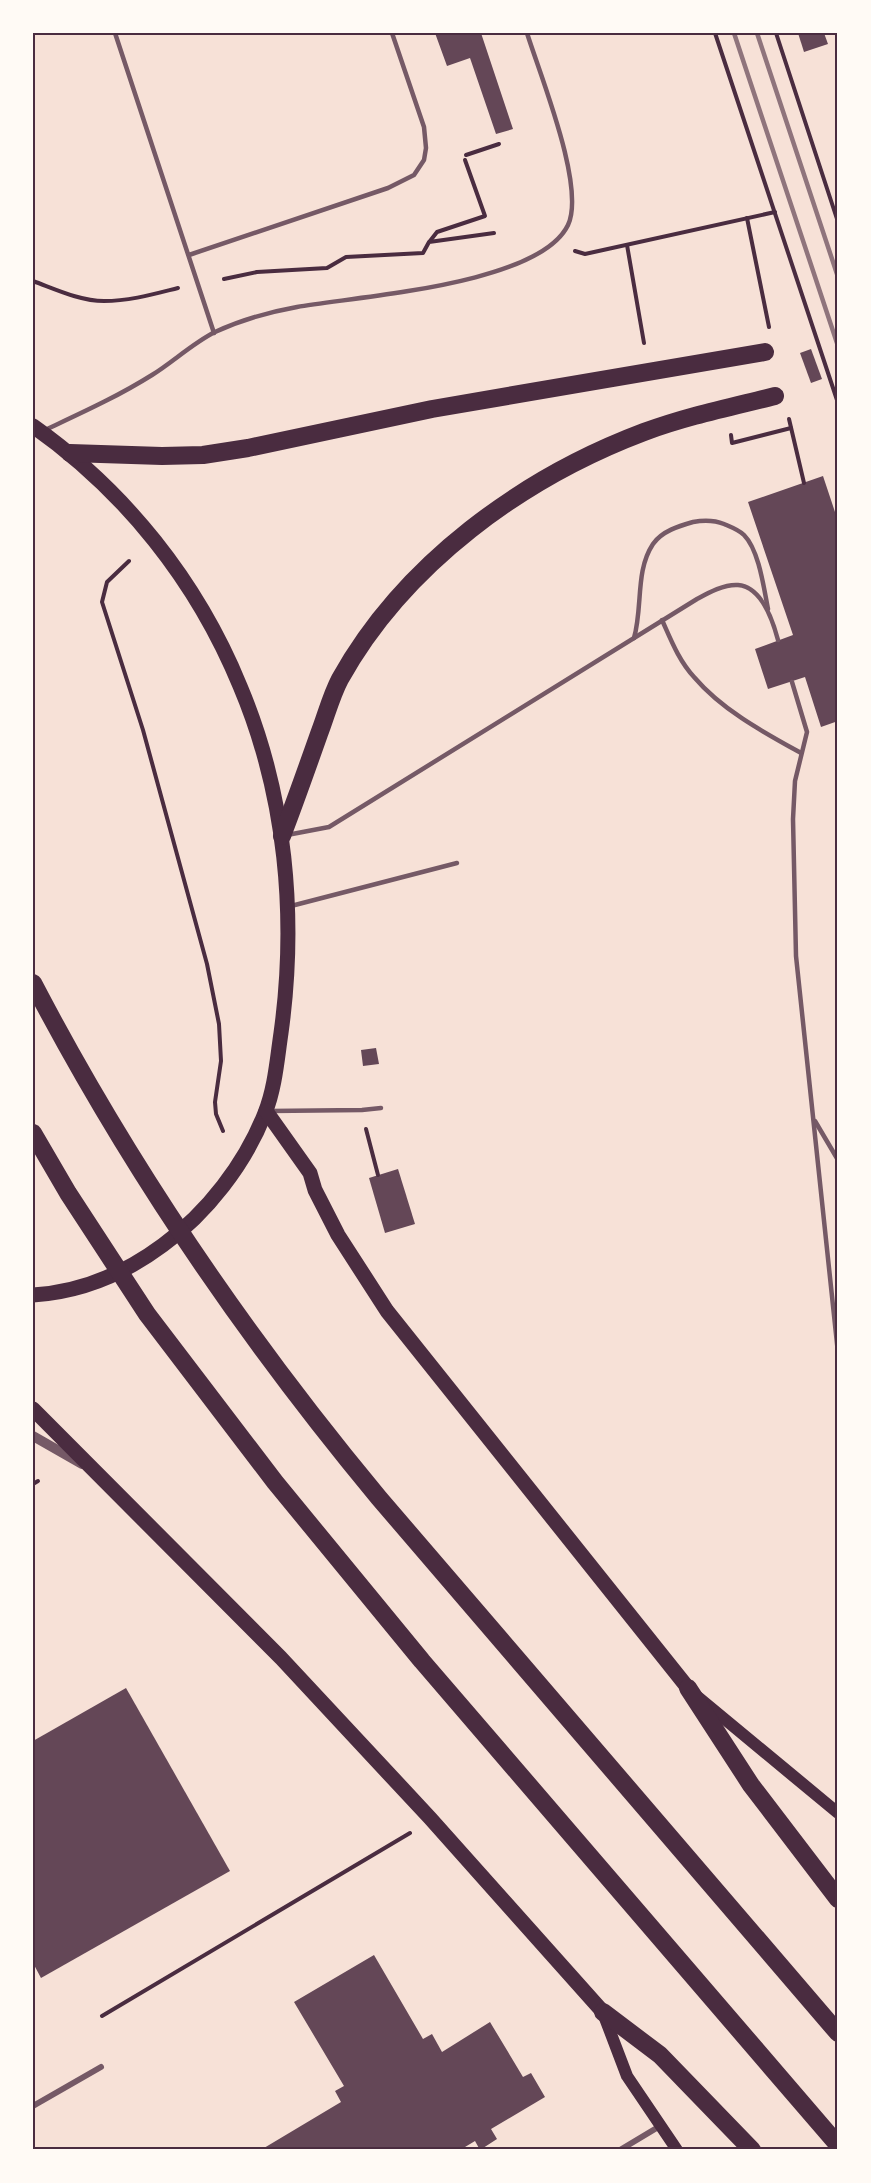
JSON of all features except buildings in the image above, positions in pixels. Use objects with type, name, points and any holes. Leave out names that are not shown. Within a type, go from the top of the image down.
[{"type":"highway","points":[[70,453],[203,455],[432,409],[765,352]]},
{"type":"highway","points":[[282,836],[339,681],[367,635],[407,587],[427,568],[488,517],[591,455],[669,423],[775,396]]},
{"type":"highway","points":[[33,983],[86,1081],[164,1208],[245,1326],[319,1426],[838,2033]]},
{"type":"highway","points":[[33,1132],[68,1193],[147,1314],[184,1365],[332,1554],[838,2145]]},
{"type":"highway","points":[[688,1688],[751,1785],[838,1899]]},
{"type":"highway","points":[[603,2012],[660,2055],[752,2150]]},
{"type":"main road","points":[[33,1295],[76,1289],[102,1281],[137,1263],[182,1232],[240,1161],[266,1111],[273,1083],[285,1005],[288,907],[282,836],[271,779],[250,711],[215,633],[162,550],[111,490],[70,453],[37,429]]},
{"type":"main road","points":[[266,1111],[310,1173],[315,1190],[338,1235],[387,1311],[688,1688],[838,1813]]},
{"type":"main road","points":[[33,1409],[281,1658],[430,1818],[603,2012],[627,2076],[677,2150]]},
{"type":"street","points":[[33,1436],[96,1472]]},
{"type":"street","points":[[33,2106],[101,2067]]},
{"type":"street","points":[[620,2150],[661,2126]]},
{"type":"lane","points":[[115,33],[214,333]]},
{"type":"lane","points":[[189,255],[388,188],[414,176],[424,159],[426,138],[392,33]]},
{"type":"lane","points":[[37,429],[107,400],[152,375],[214,333],[268,313],[427,288],[490,273],[518,264],[538,254],[554,242],[570,220],[573,192],[562,142],[527,33]]},
{"type":"lane","points":[[634,638],[643,565],[653,544],[670,530],[698,521],[720,522],[744,535],[756,557],[778,640]]},
{"type":"lane","points":[[282,836],[329,827],[696,598],[718,589],[737,585],[750,589],[770,615]]},
{"type":"lane","points":[[662,620],[676,651],[694,677],[727,708],[801,753]]},
{"type":"lane","points":[[792,682],[807,732],[795,781],[793,810],[796,956],[838,1353]]},
{"type":"lane","points":[[288,907],[457,863]]},
{"type":"lane","points":[[266,1111],[381,1108]]},
{"type":"lane","points":[[814,1119],[838,1160]]},
{"type":"path","points":[[715,33],[838,403]]},
{"type":"path","points":[[776,33],[838,222]]},
{"type":"path","points":[[224,279],[257,272],[327,268],[346,257],[423,253],[437,232],[485,216],[466,158],[499,144]]},
{"type":"path","points":[[575,251],[585,254],[775,212]]},
{"type":"path","points":[[747,219],[765,313]]},
{"type":"path","points":[[429,242],[494,232]]},
{"type":"path","points":[[627,245],[644,343]]},
{"type":"path","points":[[33,281],[77,296],[102,301],[127,300],[180,287]]},
{"type":"path","points":[[732,443],[791,428],[804,483]]},
{"type":"path","points":[[129,561],[106,582],[102,602],[143,730],[207,964],[219,1024],[221,1061],[215,1102],[216,1114],[223,1131]]},
{"type":"path","points":[[372,1151],[378,1175]]},
{"type":"path","points":[[102,2016],[410,1833]]},
{"type":"railway","points":[[734,33],[838,346]]},
{"type":"railway","points":[[757,33],[838,277]]}]
